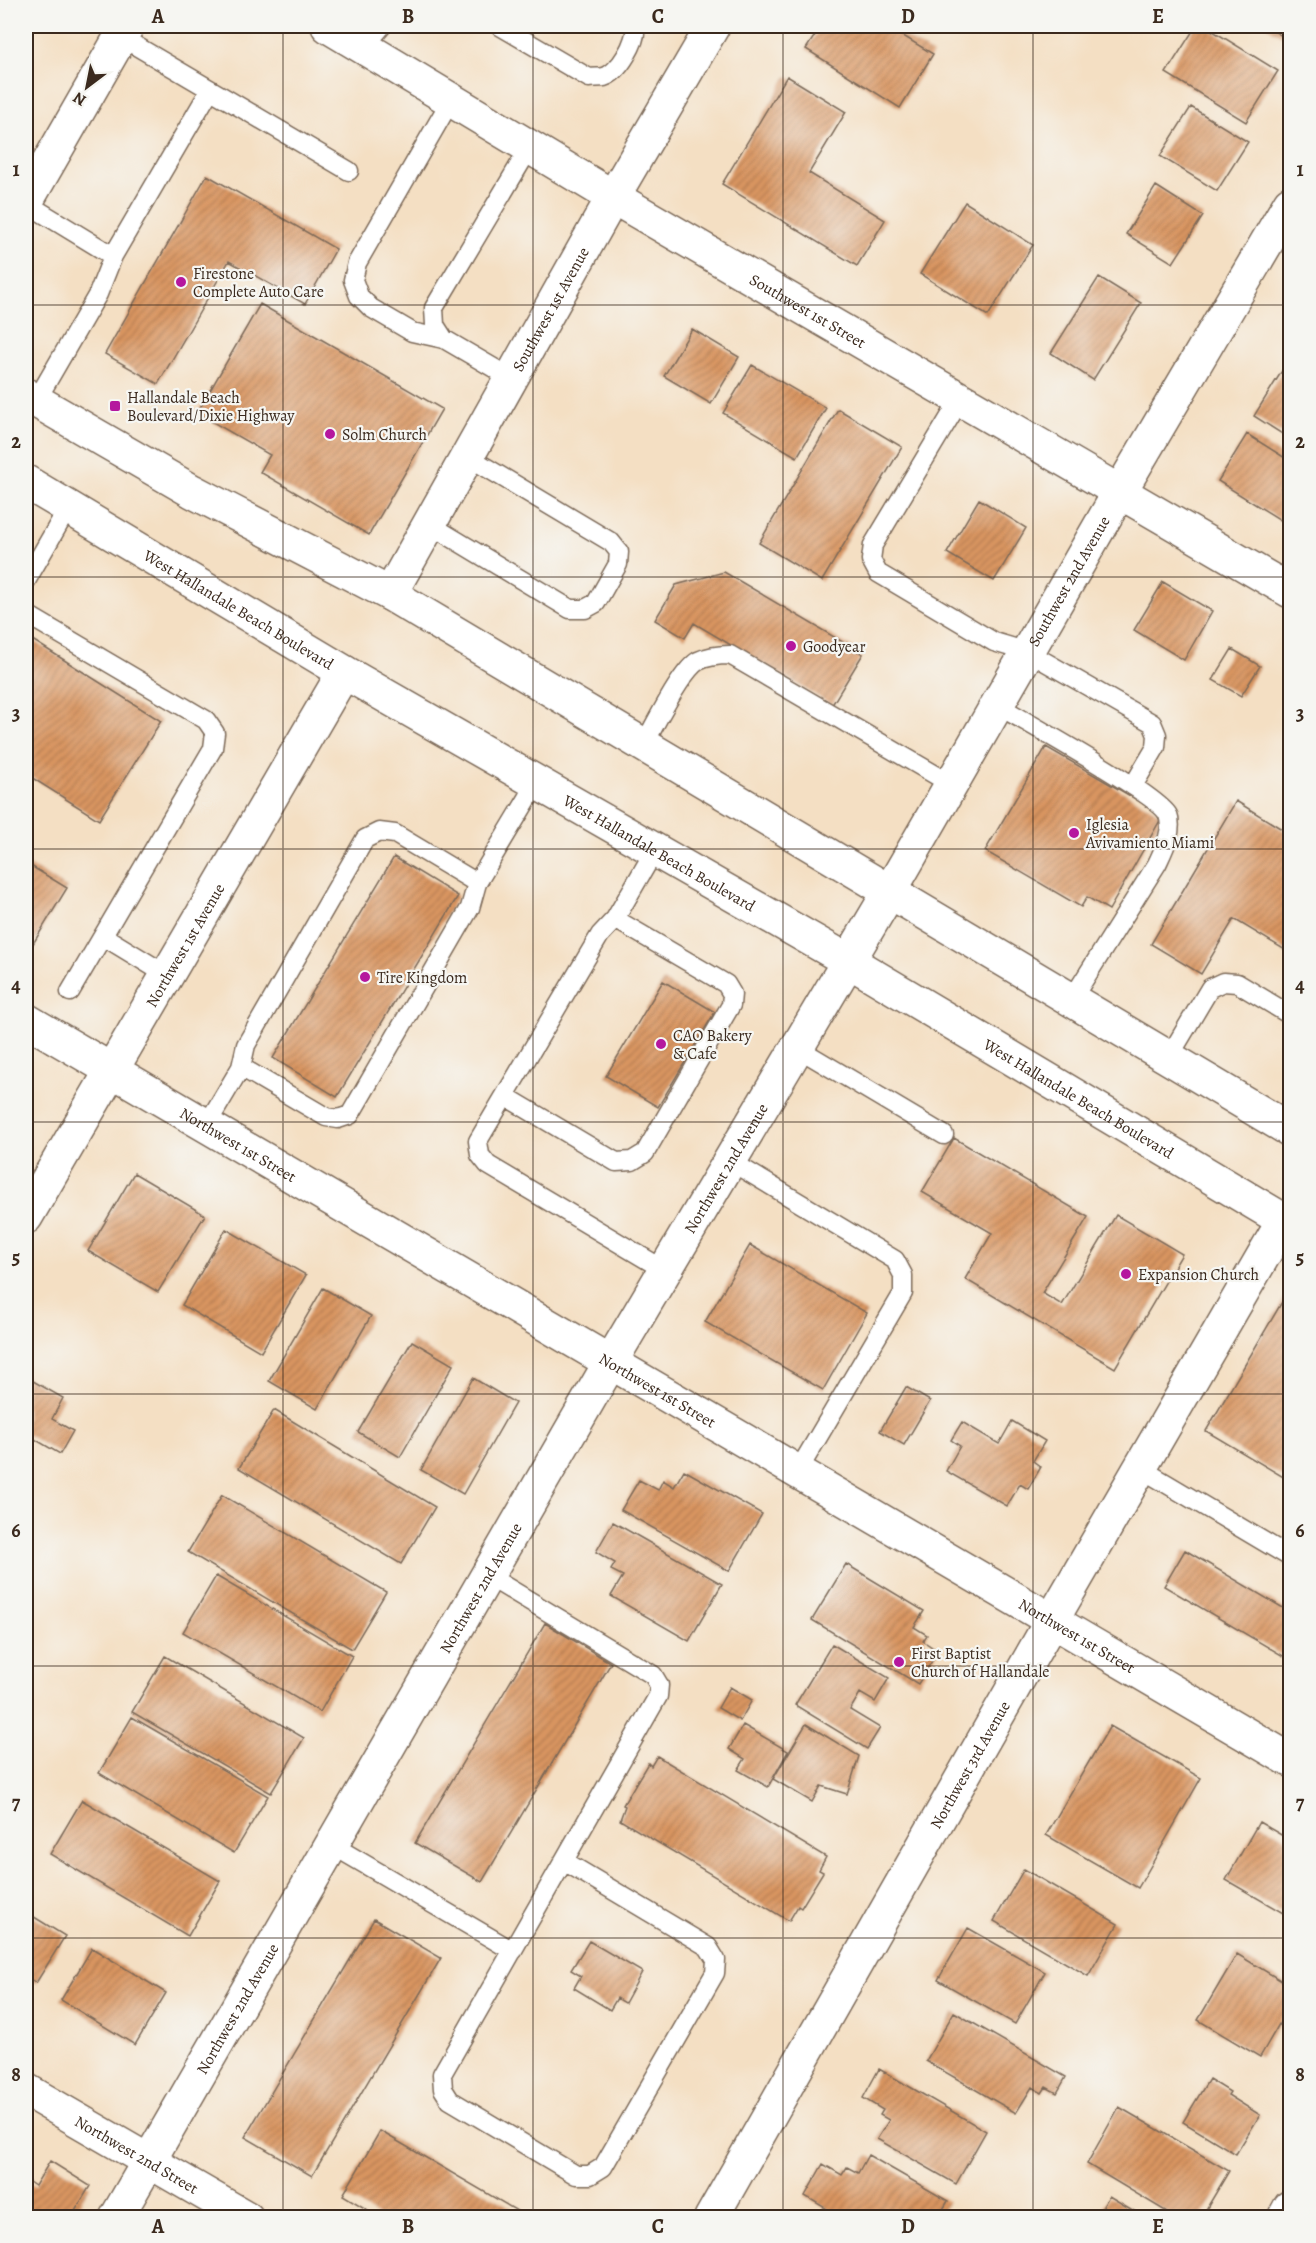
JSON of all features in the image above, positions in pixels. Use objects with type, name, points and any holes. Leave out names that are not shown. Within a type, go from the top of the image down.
[{"type":"street","name":"Southwest 1st Street","points":[[328,26],[373,36],[451,100],[613,197],[1290,591]]},
{"type":"street","name":"Southwest 1st Avenue","points":[[390,594],[613,197],[713,26]]},
{"type":"street","points":[[26,202],[124,31]]},
{"type":"street","name":"Southwest 2nd Avenue","points":[[848,960],[1290,203]]},
{"type":"street","points":[[31,398],[192,491],[390,594],[1290,1130]]},
{"type":"street","name":"West Hallandale Beach Boulevard","points":[[26,482],[344,672],[848,960],[1287,1222]]},
{"type":"street","name":"Northwest 1st Avenue","points":[[26,1217],[344,672]]},
{"type":"street","name":"Northwest 2nd Avenue","points":[[116,2217],[610,1363],[848,960]]},
{"type":"street","name":"Northwest 1st Street","points":[[26,1020],[1290,1760]]},
{"type":"street","name":"Northwest 3rd Avenue","points":[[711,2217],[1052,1620],[1287,1222]]},
{"type":"street","name":"Northwest 2nd Street","points":[[26,2090],[247,2217]]},
{"type":"street","points":[[1284,2217],[1290,2207]]},
{"type":"lane","points":[[500,26],[589,78],[604,77],[616,70],[636,36],[635,26]]},
{"type":"lane","points":[[124,31],[210,90],[349,171]]},
{"type":"lane","points":[[31,398],[98,294],[113,256],[210,90]]},
{"type":"lane","points":[[451,100],[357,263],[353,280],[359,296],[371,308],[412,332],[444,339],[511,378]]},
{"type":"lane","points":[[444,339],[435,325],[434,308],[530,147]]},
{"type":"lane","points":[[26,202],[113,256]]},
{"type":"lane","points":[[960,400],[873,545],[871,560],[878,573],[994,642],[1028,652],[1152,723],[1158,735],[1156,747],[1133,786]]},
{"type":"lane","points":[[429,524],[570,609],[585,609],[596,603],[618,564],[619,552],[611,542],[467,456]]},
{"type":"lane","points":[[26,581],[68,508]]},
{"type":"lane","points":[[26,614],[206,720],[215,733],[213,748],[70,992]]},
{"type":"lane","points":[[644,744],[687,671],[698,661],[730,655],[951,784]]},
{"type":"lane","points":[[997,705],[1133,786],[1161,806],[1169,816],[1166,844],[1157,864],[1072,999]]},
{"type":"lane","points":[[241,1066],[326,1117],[338,1119],[350,1115],[470,908],[477,883],[537,783]]},
{"type":"lane","points":[[206,1126],[241,1066],[246,1045],[365,839],[379,832],[395,834],[477,883]]},
{"type":"lane","points":[[655,850],[615,919],[600,935],[478,1141],[480,1155],[488,1165],[666,1271]]},
{"type":"lane","points":[[505,1096],[616,1162],[632,1161],[645,1153],[731,1005],[732,994],[726,984],[615,919]]},
{"type":"lane","points":[[103,936],[167,975]]},
{"type":"lane","points":[[1169,1057],[1210,988],[1223,982],[1237,983],[1290,1015]]},
{"type":"lane","points":[[796,1047],[945,1135]]},
{"type":"lane","points":[[730,1161],[895,1260],[903,1275],[903,1293],[798,1471]]},
{"type":"lane","points":[[1140,1468],[1290,1557]]},
{"type":"lane","points":[[488,1576],[653,1675],[659,1685],[658,1696],[442,2074],[443,2089],[450,2100],[576,2175],[590,2175],[603,2167],[715,1973],[716,1960],[708,1947],[564,1861]]},
{"type":"lane","points":[[332,1845],[513,1951]]},
{"type":"building","points":[[821,26],[887,26],[933,54],[900,108],[806,49]]},
{"type":"building","points":[[1196,26],[1205,26],[1278,71],[1246,122],[1166,73]]},
{"type":"building","points":[[1266,26],[1290,26],[1290,41]]},
{"type":"building","points":[[787,76],[846,112],[809,173],[885,220],[857,266],[722,184]]},
{"type":"building","points":[[1191,107],[1248,142],[1217,191],[1160,156]]},
{"type":"building","name":"Firestone Complete Auto Care","points":[[207,175],[336,249],[305,304],[229,261],[158,384],[105,354]]},
{"type":"building","points":[[1156,186],[1203,216],[1173,263],[1126,234]]},
{"type":"building","points":[[965,202],[1033,245],[988,316],[920,274]]},
{"type":"building","points":[[1099,277],[1141,303],[1093,380],[1051,353]]},
{"type":"building","name":"Solm Church","points":[[260,304],[442,409],[369,535],[260,472],[270,455],[197,413]]},
{"type":"building","points":[[692,329],[739,357],[711,404],[664,376]]},
{"type":"building","points":[[1290,358],[1290,439],[1254,416]]},
{"type":"building","points":[[752,365],[826,408],[797,457],[723,413]]},
{"type":"building","points":[[838,409],[902,447],[822,581],[759,543]]},
{"type":"building","points":[[1247,434],[1290,461],[1290,473],[1281,488],[1290,494],[1290,526],[1218,481]]},
{"type":"building","points":[[979,499],[1026,528],[994,581],[947,553]]},
{"type":"building","name":"Goodyear","points":[[724,572],[863,654],[832,705],[694,623],[685,638],[655,620],[676,585]]},
{"type":"building","points":[[1163,582],[1212,611],[1184,660],[1134,630]]},
{"type":"building","points":[[26,636],[161,721],[99,820],[26,774]]},
{"type":"building","points":[[1232,649],[1260,666],[1241,696],[1213,680]]},
{"type":"building","name":"Iglesia Avivamiento Miami","points":[[1046,747],[1163,815],[1109,910],[1087,897],[1081,907],[985,851]]},
{"type":"building","points":[[1236,801],[1290,834],[1290,953],[1234,919],[1201,974],[1151,944]]},
{"type":"building","name":"Tire Kingdom","points":[[394,857],[458,896],[337,1097],[273,1058]]},
{"type":"building","points":[[26,863],[67,888],[28,952],[26,951]]},
{"type":"building","name":"CAO Bakery & Cafe","points":[[663,981],[715,1012],[658,1107],[606,1076]]},
{"type":"building","points":[[954,1138],[1088,1217],[1042,1293],[1062,1305],[1116,1215],[1182,1254],[1115,1368],[965,1279],[992,1233],[922,1192]]},
{"type":"building","points":[[134,1173],[205,1215],[158,1292],[88,1251]]},
{"type":"building","points":[[226,1229],[306,1275],[261,1352],[182,1305]]},
{"type":"building","points":[[750,1245],[867,1313],[823,1390],[705,1322]]},
{"type":"building","points":[[323,1288],[371,1316],[317,1409],[269,1381]]},
{"type":"building","points":[[1290,1291],[1290,1481],[1206,1431]]},
{"type":"building","points":[[412,1341],[453,1365],[400,1457],[358,1432]]},
{"type":"building","points":[[26,1377],[63,1398],[52,1419],[73,1431],[60,1454],[26,1434]]},
{"type":"building","points":[[473,1378],[515,1403],[463,1494],[421,1470]]},
{"type":"building","points":[[906,1387],[930,1401],[904,1445],[880,1431]]},
{"type":"building","points":[[274,1410],[435,1507],[401,1564],[239,1468]]},
{"type":"building","points":[[1012,1421],[1045,1441],[1033,1461],[1041,1467],[1028,1489],[1020,1484],[1007,1506],[946,1471],[960,1446],[951,1440],[962,1422],[999,1444]]},
{"type":"building","points":[[684,1470],[762,1514],[729,1571],[621,1510],[639,1480],[658,1490],[663,1480],[674,1487]]},
{"type":"building","points":[[222,1495],[386,1592],[352,1649],[188,1552]]},
{"type":"building","points":[[613,1522],[722,1584],[689,1641],[611,1596],[623,1576],[611,1570],[615,1563],[596,1552]]},
{"type":"building","points":[[1185,1550],[1290,1612],[1290,1660],[1164,1586]]},
{"type":"building","points":[[846,1564],[924,1611],[914,1627],[927,1635],[923,1641],[938,1651],[918,1684],[812,1620]]},
{"type":"building","points":[[216,1576],[352,1656],[320,1712],[183,1632]]},
{"type":"building","points":[[545,1623],[611,1663],[482,1882],[415,1843]]},
{"type":"building","points":[[832,1644],[889,1678],[875,1702],[860,1693],[850,1710],[880,1728],[867,1749],[795,1705]]},
{"type":"building","points":[[165,1656],[304,1738],[271,1793],[132,1712]]},
{"type":"building","points":[[730,1687],[752,1700],[740,1721],[718,1708]]},
{"type":"building","points":[[132,1717],[268,1796],[234,1853],[99,1773]]},
{"type":"building","points":[[806,1724],[859,1756],[847,1794],[821,1786],[812,1802],[773,1779]]},
{"type":"building","points":[[743,1725],[788,1751],[768,1787],[738,1770],[745,1759],[729,1749]]},
{"type":"building","points":[[1110,1726],[1201,1778],[1138,1888],[1046,1835]]},
{"type":"building","points":[[657,1756],[826,1857],[819,1870],[823,1872],[801,1908],[798,1906],[789,1921],[620,1820],[625,1806],[623,1805],[648,1763],[651,1766]]},
{"type":"building","points":[[82,1800],[220,1881],[188,1936],[50,1854]]},
{"type":"building","points":[[1259,1822],[1290,1840],[1290,1917],[1226,1880]]},
{"type":"building","points":[[1024,1869],[1118,1924],[1088,1976],[994,1921]]},
{"type":"building","points":[[26,1912],[65,1936],[36,1983],[26,1977]]},
{"type":"building","points":[[374,1919],[441,1958],[312,2176],[245,2137]]},
{"type":"building","points":[[968,1928],[1045,1972],[1015,2024],[938,1980]]},
{"type":"building","points":[[589,1941],[642,1972],[625,2003],[617,1998],[610,2010],[574,1988],[581,1976],[571,1970]]},
{"type":"building","points":[[92,1948],[166,1993],[135,2045],[61,2000]]},
{"type":"building","points":[[1237,1954],[1290,1986],[1290,2005],[1260,2057],[1198,2020]]},
{"type":"building","points":[[954,2012],[1066,2077],[1057,2093],[1046,2087],[1042,2093],[1032,2087],[1016,2113],[926,2061]]},
{"type":"building","points":[[879,2069],[986,2131],[956,2184],[877,2139],[889,2120],[880,2115],[883,2110],[863,2098]]},
{"type":"building","points":[[1209,2079],[1230,2092],[1228,2095],[1260,2115],[1236,2154],[1183,2122]]},
{"type":"building","points":[[1119,2107],[1229,2171],[1201,2218],[1177,2218],[1087,2164]]},
{"type":"building","points":[[380,2131],[529,2218],[381,2218],[343,2195]]},
{"type":"building","points":[[868,2155],[948,2201],[938,2218],[842,2218],[805,2196],[823,2164],[842,2175],[847,2167],[858,2173]]},
{"type":"building","points":[[50,2161],[90,2186],[71,2218],[26,2218],[26,2180],[35,2186]]},
{"type":"building","points":[[1109,2196],[1146,2218],[1096,2218]]},
{"type":"place","name":"Firestone Complete Auto Care","points":[[181,282]]},
{"type":"place","name":"Hallandale Beach Boulevard/Dixie Highway","points":[[115,406]]},
{"type":"place","name":"Solm Church","points":[[330,434]]},
{"type":"place","name":"Goodyear","points":[[791,646]]},
{"type":"place","name":"Iglesia Avivamiento Miami","points":[[1074,833]]},
{"type":"place","name":"Tire Kingdom","points":[[365,977]]},
{"type":"place","name":"CAO Bakery & Cafe","points":[[661,1044]]},
{"type":"place","name":"Expansion Church","points":[[1126,1274]]},
{"type":"place","name":"First Baptist Church of Hallandale","points":[[899,1662]]}]
